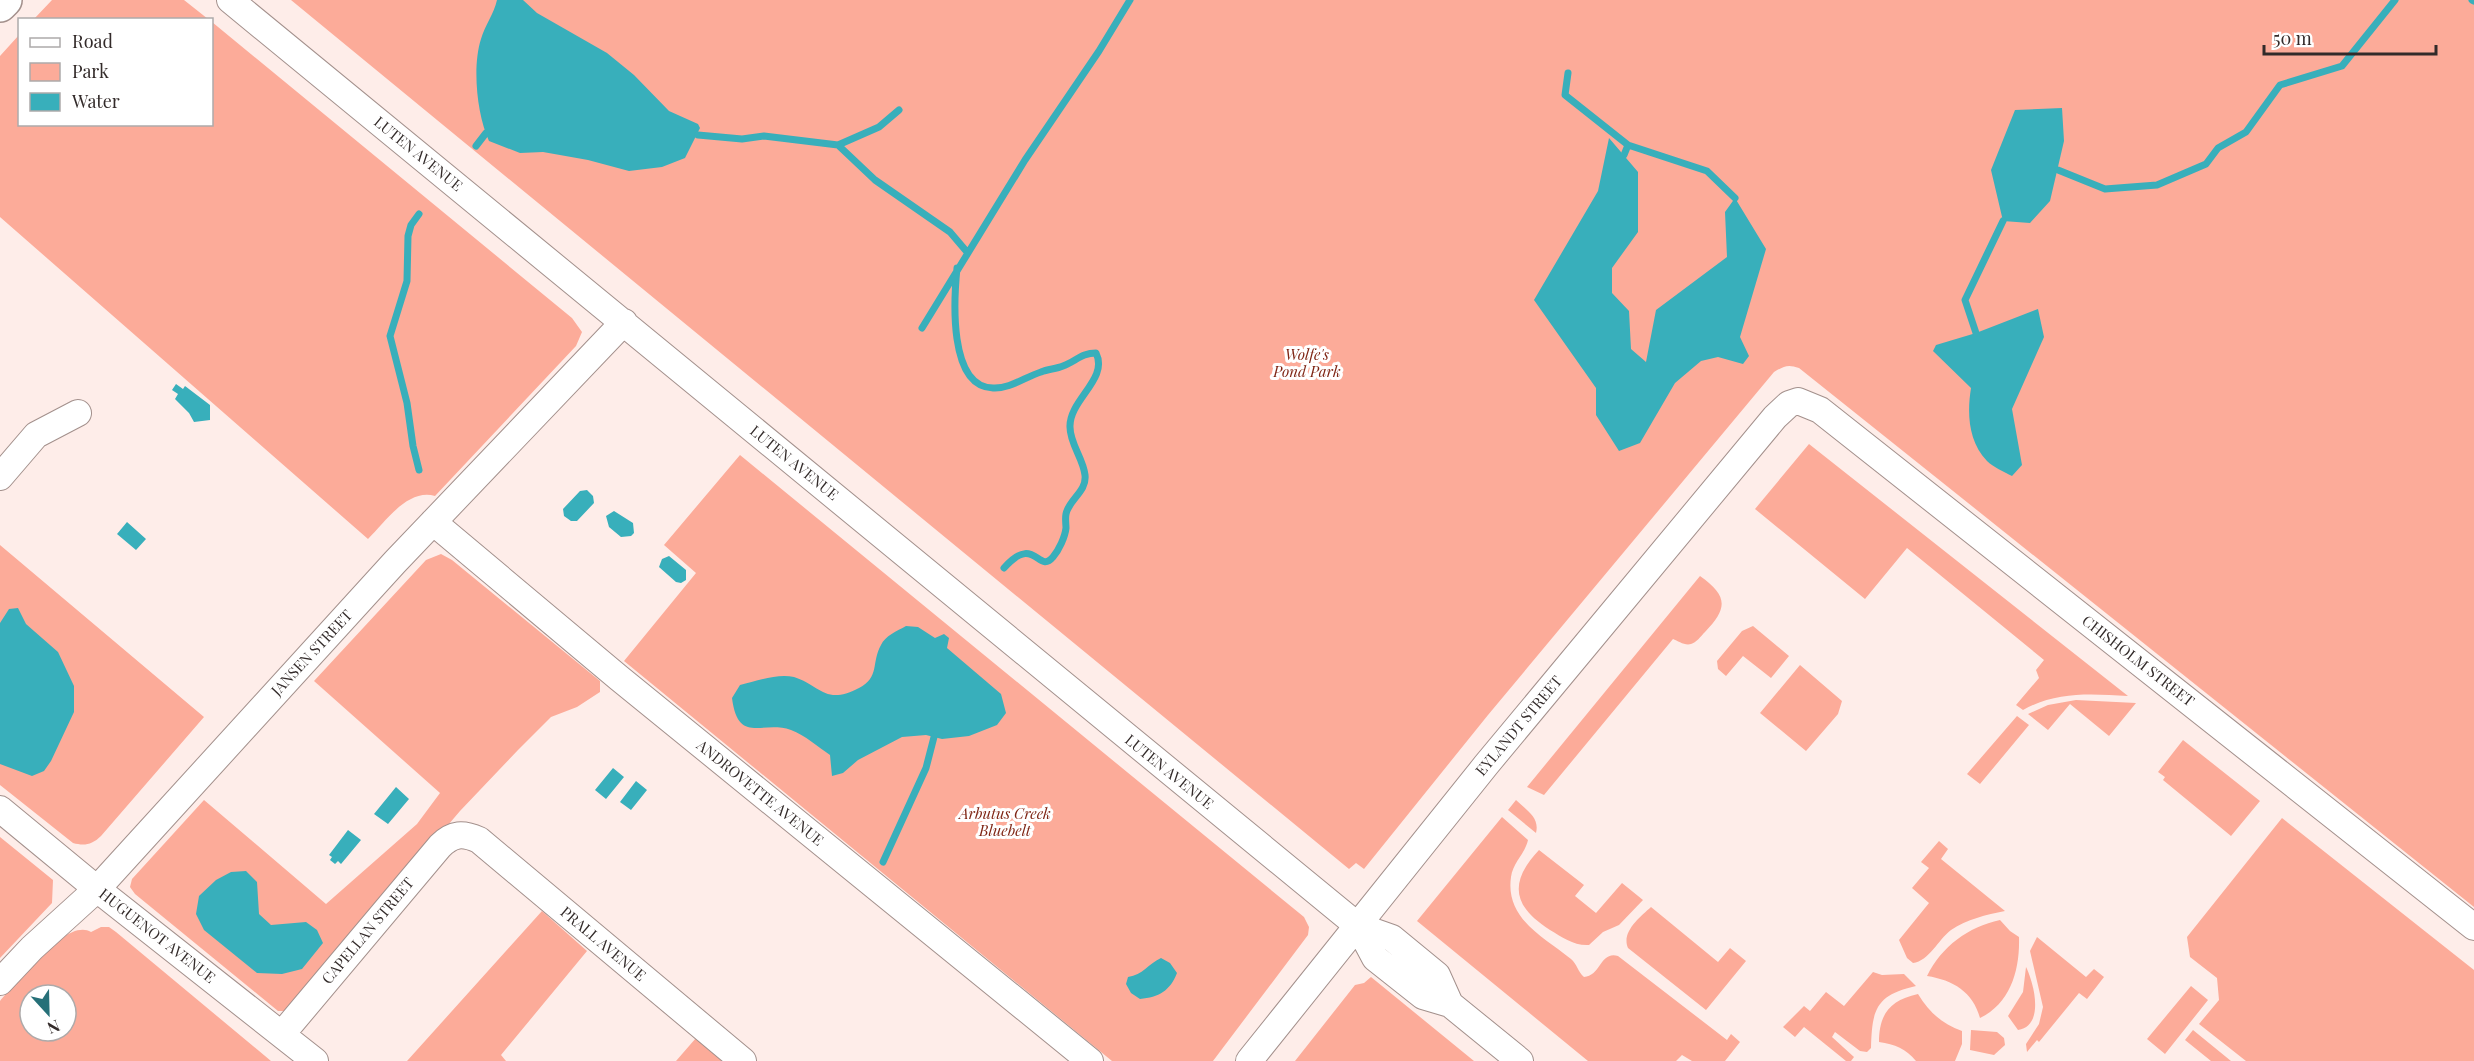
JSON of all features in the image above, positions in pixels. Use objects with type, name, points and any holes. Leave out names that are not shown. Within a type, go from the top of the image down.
[{"type":"main road","points":[[0,5],[5,0]]},
{"type":"street","name":"LUTEN AVENUE","points":[[230,0],[1358,926],[1392,938],[1437,975],[1450,1004],[1520,1061]]},
{"type":"street","name":"JANSEN STREET","points":[[0,982],[32,948],[97,889],[433,522],[624,322]]},
{"type":"street","name":"EYLANDT STREET","points":[[1248,1061],[1498,751],[1781,410],[1798,401]]},
{"type":"street","name":"CHISHOLM STREET","points":[[1798,401],[1809,404],[1830,417],[2474,927]]},
{"type":"street","points":[[0,477],[36,435],[78,413]]},
{"type":"street","name":"ANDROVETTE AVENUE","points":[[433,522],[620,678],[1090,1061]]},
{"type":"street","name":"HUGUENOT AVENUE","points":[[0,809],[97,889],[315,1061]]},
{"type":"street","name":"CAPELLAN STREET","points":[[282,1034],[440,846],[448,838],[458,834]]},
{"type":"street","name":"PRALL AVENUE","points":[[458,834],[479,840],[743,1061]]},
{"type":"green space","points":[[52,0],[184,0],[207,18],[35,18]]},
{"type":"green space","name":"Wolfe's Pond Park","points":[[291,0],[2474,0],[2474,907],[1799,368],[1789,366],[1774,372],[1488,715],[1364,869],[1356,863],[1349,869]]},
{"type":"green space","points":[[213,23],[572,318],[582,332],[576,346],[435,496],[425,495],[406,502],[368,539],[0,217],[0,56],[18,36],[18,126],[213,126]]},
{"type":"green space","points":[[1809,444],[2128,696],[2074,695],[2049,700],[2023,710],[2016,705],[2039,678],[2036,670],[2044,660],[1907,548],[1865,599],[1755,509]]},
{"type":"green space","name":"Arbutus Creek Bluebelt","points":[[740,455],[1304,917],[1309,927],[1308,935],[1213,1061],[1112,1061],[624,661],[696,573],[664,545]]},
{"type":"green space","points":[[0,545],[204,717],[101,836],[88,844],[73,843],[0,785]]},
{"type":"green space","points":[[441,554],[452,560],[600,681],[600,692],[577,707],[551,717],[460,811],[297,1002],[286,1011],[278,1011],[135,894],[130,887],[132,879],[204,800],[326,904],[417,824],[440,793],[314,681],[426,560]]},
{"type":"green space","points":[[1700,576],[1716,590],[1722,602],[1713,624],[1693,643],[1684,644],[1673,639],[1544,795],[1527,787]]},
{"type":"green space","points":[[1753,626],[1789,656],[1771,678],[1743,656],[1726,676],[1718,669],[1717,661],[1742,631]]},
{"type":"green space","points":[[1800,665],[1842,701],[1838,714],[1806,751],[1760,713]]},
{"type":"green space","points":[[2076,700],[2136,703],[2109,736],[2070,704],[2048,730],[2028,714],[2048,705]]},
{"type":"green space","points":[[2017,716],[2029,725],[1980,784],[1967,774]]},
{"type":"green space","points":[[2183,740],[2260,801],[2231,836],[2163,780],[2165,777],[2158,772]]},
{"type":"green space","points":[[1516,800],[1534,818],[1536,833],[1508,810]]},
{"type":"green space","points":[[1502,817],[1528,840],[1511,877],[1511,892],[1520,916],[1571,959],[1584,977],[1594,973],[1607,957],[1618,956],[1727,1040],[1731,1034],[1740,1042],[1725,1061],[1692,1061],[1682,1055],[1676,1061],[1588,1061],[1417,921]]},
{"type":"green space","points":[[2282,818],[2474,970],[2474,1061],[2246,1061],[2199,1024],[2219,1000],[2217,978],[2190,957],[2187,937]]},
{"type":"green space","points":[[0,837],[53,880],[52,903],[0,958]]},
{"type":"green space","points":[[1939,841],[1948,849],[1941,859],[2005,911],[1957,926],[1946,934],[1924,958],[1913,963],[1907,958],[1899,940],[1929,903],[1912,888],[1929,868],[1921,862]]},
{"type":"green space","points":[[1539,850],[1584,885],[1575,896],[1596,913],[1622,883],[1643,900],[1619,925],[1603,932],[1589,945],[1568,940],[1537,921],[1522,903],[1519,883],[1529,862]]},
{"type":"green space","points":[[1651,907],[1718,962],[1730,948],[1746,961],[1706,1010],[1628,948],[1629,931]]},
{"type":"green space","points":[[542,911],[587,951],[501,1055],[506,1061],[407,1061]]},
{"type":"green space","points":[[2000,920],[2019,937],[2018,961],[2012,984],[2006,994],[1991,1012],[1980,1018],[1972,1001],[1961,989],[1953,984],[1927,976],[1940,956],[1957,939],[1977,927]]},
{"type":"green space","points":[[101,927],[109,927],[271,1061],[0,1061],[0,1001],[29,967],[55,942],[68,934],[81,930],[91,932]]},
{"type":"green space","points":[[2037,937],[2086,977],[2094,969],[2104,977],[2087,999],[2079,993],[2039,1042],[2037,1040],[2027,1052],[2026,1044],[2039,1024],[2043,1007],[2030,951]]},
{"type":"green space","points":[[2026,967],[2034,993],[2035,1013],[2032,1021],[2026,1027],[2018,1030],[2008,1016],[2023,992]]},
{"type":"green space","points":[[1873,972],[1882,975],[1904,974],[1916,986],[1884,999],[1875,1014],[1871,1048],[1867,1052],[1860,1051],[1835,1032],[1832,1037],[1854,1057],[1851,1061],[1846,1061],[1804,1027],[1795,1037],[1783,1027],[1804,1006],[1810,1011],[1826,992],[1844,1006]]},
{"type":"green space","points":[[1371,977],[1474,1061],[1295,1061],[1355,985],[1364,983]]},
{"type":"green space","points":[[2191,986],[2208,1000],[2165,1054],[2147,1039]]},
{"type":"green space","points":[[1918,994],[1937,1017],[1962,1031],[1962,1044],[1955,1061],[1916,1061],[1900,1048],[1879,1042],[1881,1024],[1888,1010],[1900,1000]]},
{"type":"green space","points":[[1971,1030],[1997,1032],[2004,1038],[2005,1045],[1994,1055],[1970,1050]]},
{"type":"green space","points":[[2193,1030],[2231,1061],[2211,1061],[2185,1040]]},
{"type":"green space","points":[[696,1038],[724,1061],[676,1061]]},
{"type":"water","points":[[497,0],[523,0],[537,13],[607,53],[634,75],[669,111],[698,124],[700,128],[685,158],[662,167],[629,171],[588,160],[543,152],[520,153],[489,141],[481,118],[476,77],[481,39]]},
{"type":"water","points":[[2062,108],[2064,141],[2050,201],[2030,223],[2003,221],[1991,170],[2015,110]]},
{"type":"water","points":[[1609,138],[1638,172],[1638,232],[1612,268],[1612,293],[1629,311],[1631,349],[1646,362],[1656,310],[1727,257],[1725,212],[1735,198],[1766,249],[1740,337],[1749,356],[1743,364],[1718,357],[1701,361],[1675,383],[1640,443],[1619,451],[1596,415],[1596,388],[1534,300],[1598,191]]},
{"type":"water","points":[[2038,309],[2044,337],[2012,409],[2022,465],[2012,476],[1992,465],[1981,453],[1970,426],[1971,388],[1933,351],[1936,345],[1976,333]]},
{"type":"water","points":[[176,384],[183,389],[185,386],[210,405],[210,420],[194,422],[189,413],[175,399],[178,394],[172,390]]},
{"type":"water","points":[[587,490],[593,496],[594,503],[577,521],[571,521],[564,516],[563,509],[580,491]]},
{"type":"water","points":[[614,511],[633,523],[634,533],[631,536],[621,537],[609,527],[606,516]]},
{"type":"water","points":[[127,522],[146,539],[136,550],[117,534]]},
{"type":"water","points":[[669,556],[686,570],[686,580],[681,583],[676,582],[659,567],[662,559]]},
{"type":"water","points":[[18,608],[26,624],[58,652],[74,686],[74,712],[51,761],[44,771],[32,776],[0,764],[0,623],[9,609]]},
{"type":"water","points":[[906,626],[918,627],[935,638],[944,634],[949,638],[947,648],[1001,694],[1006,713],[997,725],[969,736],[942,739],[926,735],[902,737],[858,760],[843,773],[832,776],[830,755],[801,735],[780,728],[746,726],[735,712],[732,698],[740,685],[767,678],[794,677],[830,695],[848,693],[859,688],[866,684],[873,674],[878,652],[885,639]]},
{"type":"water","points":[[613,768],[624,777],[606,799],[595,790]]},
{"type":"water","points":[[636,781],[647,790],[631,810],[620,802]]},
{"type":"water","points":[[396,787],[409,799],[388,824],[374,814]]},
{"type":"water","points":[[348,830],[361,840],[341,864],[338,861],[335,864],[330,860],[332,857],[329,855]]},
{"type":"water","points":[[246,871],[257,882],[259,914],[271,925],[306,922],[317,930],[323,943],[302,969],[282,974],[257,973],[204,930],[196,914],[199,896],[216,880],[231,872]]},
{"type":"water","points":[[1161,958],[1170,963],[1177,973],[1167,989],[1158,995],[1140,999],[1131,993],[1126,984],[1128,977],[1138,974]]},
{"type":"waterway","points":[[922,328],[1025,160],[1099,51],[1130,0]]},
{"type":"waterway","points":[[2058,170],[2105,189],[2157,185],[2206,164],[2218,148],[2246,132],[2280,85],[2342,66],[2395,0]]},
{"type":"waterway","points":[[1568,73],[1565,95],[1628,145]]},
{"type":"waterway","points":[[698,135],[742,139],[764,136],[838,145],[879,127],[899,110]]},
{"type":"waterway","points":[[476,146],[486,133]]},
{"type":"waterway","points":[[838,145],[875,180],[950,232],[967,252]]},
{"type":"waterway","points":[[1624,155],[1628,145],[1707,171],[1735,198]]},
{"type":"waterway","points":[[419,214],[411,225],[408,236],[407,281],[390,336],[407,403],[419,470]]},
{"type":"waterway","points":[[1976,333],[1965,300],[2003,221]]},
{"type":"waterway","points":[[957,268],[955,299],[957,339],[961,358],[968,373],[978,384],[993,388],[1005,387],[1091,353],[1096,353],[1099,363],[1093,381],[1071,417],[1071,433],[1084,469],[1085,481],[1068,509],[1066,528],[1061,543],[1048,561],[1023,554],[1014,558],[1004,568]]},
{"type":"waterway","points":[[883,862],[926,768],[934,737]]}]
